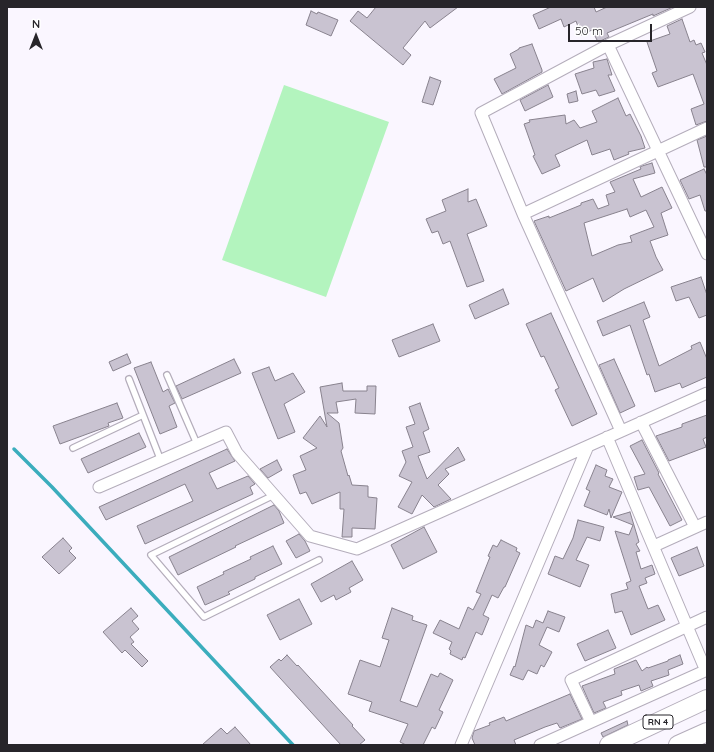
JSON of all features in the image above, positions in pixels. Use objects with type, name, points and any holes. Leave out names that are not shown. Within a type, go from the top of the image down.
[{"type":"highway","name":"RN 4","points":[[609,745],[707,699]]},
{"type":"highway","points":[[678,745],[707,732]]},
{"type":"street","points":[[621,431],[523,214],[481,113],[608,45],[690,7]]},
{"type":"street","points":[[608,45],[706,251]]},
{"type":"street","points":[[523,214],[707,128]]},
{"type":"street","points":[[100,488],[226,432],[237,453],[310,536],[357,549],[707,393]]},
{"type":"street","points":[[641,422],[695,527]]},
{"type":"street","points":[[540,745],[706,671],[607,437]]},
{"type":"street","points":[[461,745],[588,446]]},
{"type":"street","points":[[654,546],[707,522]]},
{"type":"street","points":[[591,722],[571,680],[707,617]]},
{"type":"lane","points":[[167,375],[197,444]]},
{"type":"lane","points":[[129,379],[161,461]]},
{"type":"lane","points":[[73,448],[143,415]]},
{"type":"lane","points":[[274,496],[151,555],[204,617],[319,560]]},
{"type":"green space","points":[[284,85],[389,122],[326,297],[222,260]]},
{"type":"building","points":[[376,7],[458,7],[430,28],[425,21],[403,48],[411,55],[403,65],[350,21],[358,11],[367,18]]},
{"type":"building","points":[[551,7],[594,7],[596,12],[607,7],[673,7],[607,33],[609,37],[598,42],[592,30],[581,35],[576,21],[564,27],[561,19],[539,29],[533,15]]},
{"type":"building","points":[[311,11],[317,14],[318,12],[338,20],[331,36],[306,25]]},
{"type":"building","points":[[682,19],[690,42],[694,40],[696,45],[701,43],[705,52],[702,53],[707,65],[707,121],[696,125],[691,109],[704,104],[693,74],[658,87],[652,73],[657,71],[647,42],[670,34],[667,26]]},
{"type":"building","points":[[532,44],[542,72],[502,94],[494,79],[516,68],[510,54],[519,48]]},
{"type":"building","points":[[607,59],[612,75],[608,75],[615,91],[599,96],[596,90],[582,94],[575,74],[594,68],[593,62]]},
{"type":"building","points":[[430,77],[441,81],[433,105],[422,102]]},
{"type":"building","points":[[548,85],[553,97],[525,111],[520,100]]},
{"type":"building","points":[[576,91],[578,101],[569,103],[567,94]]},
{"type":"building","points":[[618,98],[626,116],[630,114],[645,148],[628,152],[629,154],[614,160],[610,149],[592,155],[587,140],[555,155],[560,166],[542,174],[533,156],[535,155],[524,124],[530,122],[529,120],[565,115],[566,124],[574,120],[580,128],[597,122],[592,111]]},
{"type":"building","points":[[707,136],[707,167],[704,167],[697,140]]},
{"type":"building","points":[[652,163],[655,173],[633,179],[641,197],[662,187],[672,208],[661,213],[668,235],[650,241],[663,270],[624,289],[603,302],[593,278],[566,291],[534,221],[549,216],[549,218],[593,199],[598,209],[609,205],[606,195],[615,192],[610,182],[641,169],[640,167]],"holes":[[[627,209],[630,217],[646,210],[654,227],[630,236],[632,242],[618,245],[592,256],[584,223]]]},
{"type":"building","points":[[704,169],[707,175],[707,211],[705,211],[700,195],[689,199],[680,180]]},
{"type":"building","points":[[468,189],[468,202],[476,199],[487,226],[467,234],[484,281],[467,287],[450,241],[443,244],[438,231],[432,233],[426,219],[446,211],[442,200]]},
{"type":"building","points":[[701,277],[707,295],[707,315],[699,318],[689,297],[676,301],[671,287]]},
{"type":"building","points":[[503,289],[509,304],[475,319],[469,305]]},
{"type":"building","points":[[644,302],[650,317],[643,320],[659,366],[692,349],[691,346],[700,342],[707,359],[707,377],[682,388],[680,383],[655,392],[649,374],[647,375],[630,325],[603,336],[597,321]]},
{"type":"building","points":[[551,313],[597,414],[572,426],[555,390],[559,388],[544,356],[541,357],[526,324]]},
{"type":"building","points":[[433,324],[440,341],[399,357],[392,340]]},
{"type":"building","points":[[127,354],[131,363],[113,371],[109,362]]},
{"type":"building","points":[[234,359],[241,373],[182,399],[176,386]]},
{"type":"building","points":[[614,359],[635,406],[620,413],[599,365]]},
{"type":"building","points":[[151,362],[163,392],[168,389],[175,403],[169,406],[177,427],[160,434],[134,368]]},
{"type":"building","points":[[269,367],[275,381],[293,373],[305,392],[284,404],[295,432],[278,439],[252,373]]},
{"type":"building","points":[[342,383],[343,391],[367,391],[367,386],[376,386],[375,414],[355,413],[356,399],[336,402],[338,413],[327,413],[339,423],[343,448],[341,451],[352,485],[368,486],[368,497],[377,498],[375,529],[352,528],[352,537],[342,537],[344,509],[340,509],[340,492],[312,504],[306,492],[300,494],[293,475],[306,470],[300,456],[317,448],[303,438],[320,416],[327,427],[320,387]]},
{"type":"building","points":[[117,403],[123,418],[108,423],[109,426],[60,444],[53,426]]},
{"type":"building","points":[[420,403],[429,429],[423,432],[430,452],[418,456],[427,479],[458,447],[465,460],[445,469],[449,474],[438,485],[451,499],[434,507],[422,495],[412,514],[398,507],[412,482],[399,476],[406,462],[402,451],[413,447],[406,427],[415,424],[409,407]]},
{"type":"building","points":[[707,415],[707,437],[703,439],[706,447],[669,461],[656,436],[682,427],[682,424]]},
{"type":"building","points":[[139,433],[146,447],[88,473],[81,459]]},
{"type":"building","points":[[642,440],[682,520],[670,526],[649,487],[638,490],[634,477],[645,474],[630,446]]},
{"type":"building","points":[[227,449],[235,461],[209,473],[217,489],[248,476],[255,484],[250,487],[253,494],[145,544],[137,526],[193,501],[185,484],[106,520],[99,507]]},
{"type":"building","points":[[277,460],[282,470],[268,478],[260,469]]},
{"type":"building","points":[[596,465],[607,470],[605,476],[613,479],[609,487],[622,492],[611,518],[609,509],[607,515],[584,506],[590,491],[586,489]]},
{"type":"building","points":[[274,505],[279,511],[284,523],[178,575],[169,557]]},
{"type":"building","points":[[630,512],[639,542],[636,544],[640,551],[636,552],[641,569],[652,565],[655,574],[645,578],[647,583],[639,586],[648,609],[658,605],[665,620],[631,635],[622,611],[615,613],[611,594],[628,589],[626,583],[631,581],[615,531],[629,535],[633,525],[613,517]]},
{"type":"building","points":[[578,520],[604,527],[600,541],[587,537],[576,560],[589,565],[580,587],[548,574],[555,556],[563,559],[573,538]]},
{"type":"building","points":[[424,527],[437,552],[403,569],[391,545]]},
{"type":"building","points":[[299,534],[305,541],[310,551],[296,558],[286,541]]},
{"type":"building","points":[[63,538],[72,548],[69,551],[76,558],[59,574],[42,557]]},
{"type":"building","points":[[501,540],[517,548],[516,551],[520,553],[505,587],[498,598],[492,595],[483,615],[489,618],[482,635],[476,632],[465,658],[463,657],[462,660],[450,654],[451,651],[449,649],[452,642],[433,633],[440,620],[459,629],[468,607],[473,610],[481,594],[476,592],[490,557],[488,556],[493,545],[497,547]]},
{"type":"building","points":[[273,546],[282,564],[228,592],[230,594],[205,605],[197,587],[224,574],[223,572],[251,559],[250,557]]},
{"type":"building","points":[[697,547],[704,566],[679,576],[671,558]]},
{"type":"building","points":[[352,561],[363,580],[349,588],[351,592],[336,600],[334,595],[321,602],[311,584]]},
{"type":"building","points":[[299,599],[312,624],[280,640],[267,615]]},
{"type":"building","points":[[131,608],[138,616],[132,621],[139,629],[130,637],[134,642],[131,644],[148,661],[142,667],[125,650],[122,653],[103,632]]},
{"type":"building","points":[[392,608],[413,616],[412,620],[427,625],[400,701],[417,707],[431,674],[438,677],[440,673],[453,680],[439,710],[443,712],[435,729],[432,727],[423,745],[406,745],[400,742],[408,724],[369,711],[372,702],[348,694],[360,660],[380,667],[389,640],[382,638]]},
{"type":"building","points":[[548,611],[565,617],[559,632],[547,627],[539,645],[552,652],[544,667],[541,665],[537,674],[528,670],[523,680],[510,675],[514,666],[515,667],[526,625],[533,628],[536,620],[543,623]]},
{"type":"building","points":[[608,630],[616,648],[585,661],[577,644]]},
{"type":"building","points":[[287,655],[297,666],[298,665],[365,740],[359,745],[341,745],[270,667],[279,659],[281,661]]},
{"type":"building","points":[[680,655],[683,664],[668,670],[669,675],[651,681],[653,686],[641,691],[639,685],[621,691],[622,695],[603,702],[606,708],[594,713],[582,686],[615,674],[614,669],[636,660],[642,671],[647,667],[648,668],[668,661]]},
{"type":"building","points":[[570,694],[582,719],[560,728],[557,723],[545,727],[514,740],[516,745],[475,745],[472,738],[474,731],[490,725],[489,723],[504,717],[506,721]]},
{"type":"building","points":[[627,721],[628,725],[603,737],[601,733]]},
{"type":"building","points":[[235,727],[251,745],[202,745],[221,728],[227,734]]},
{"type":"waterway","points":[[14,449],[52,487],[293,745]]}]
